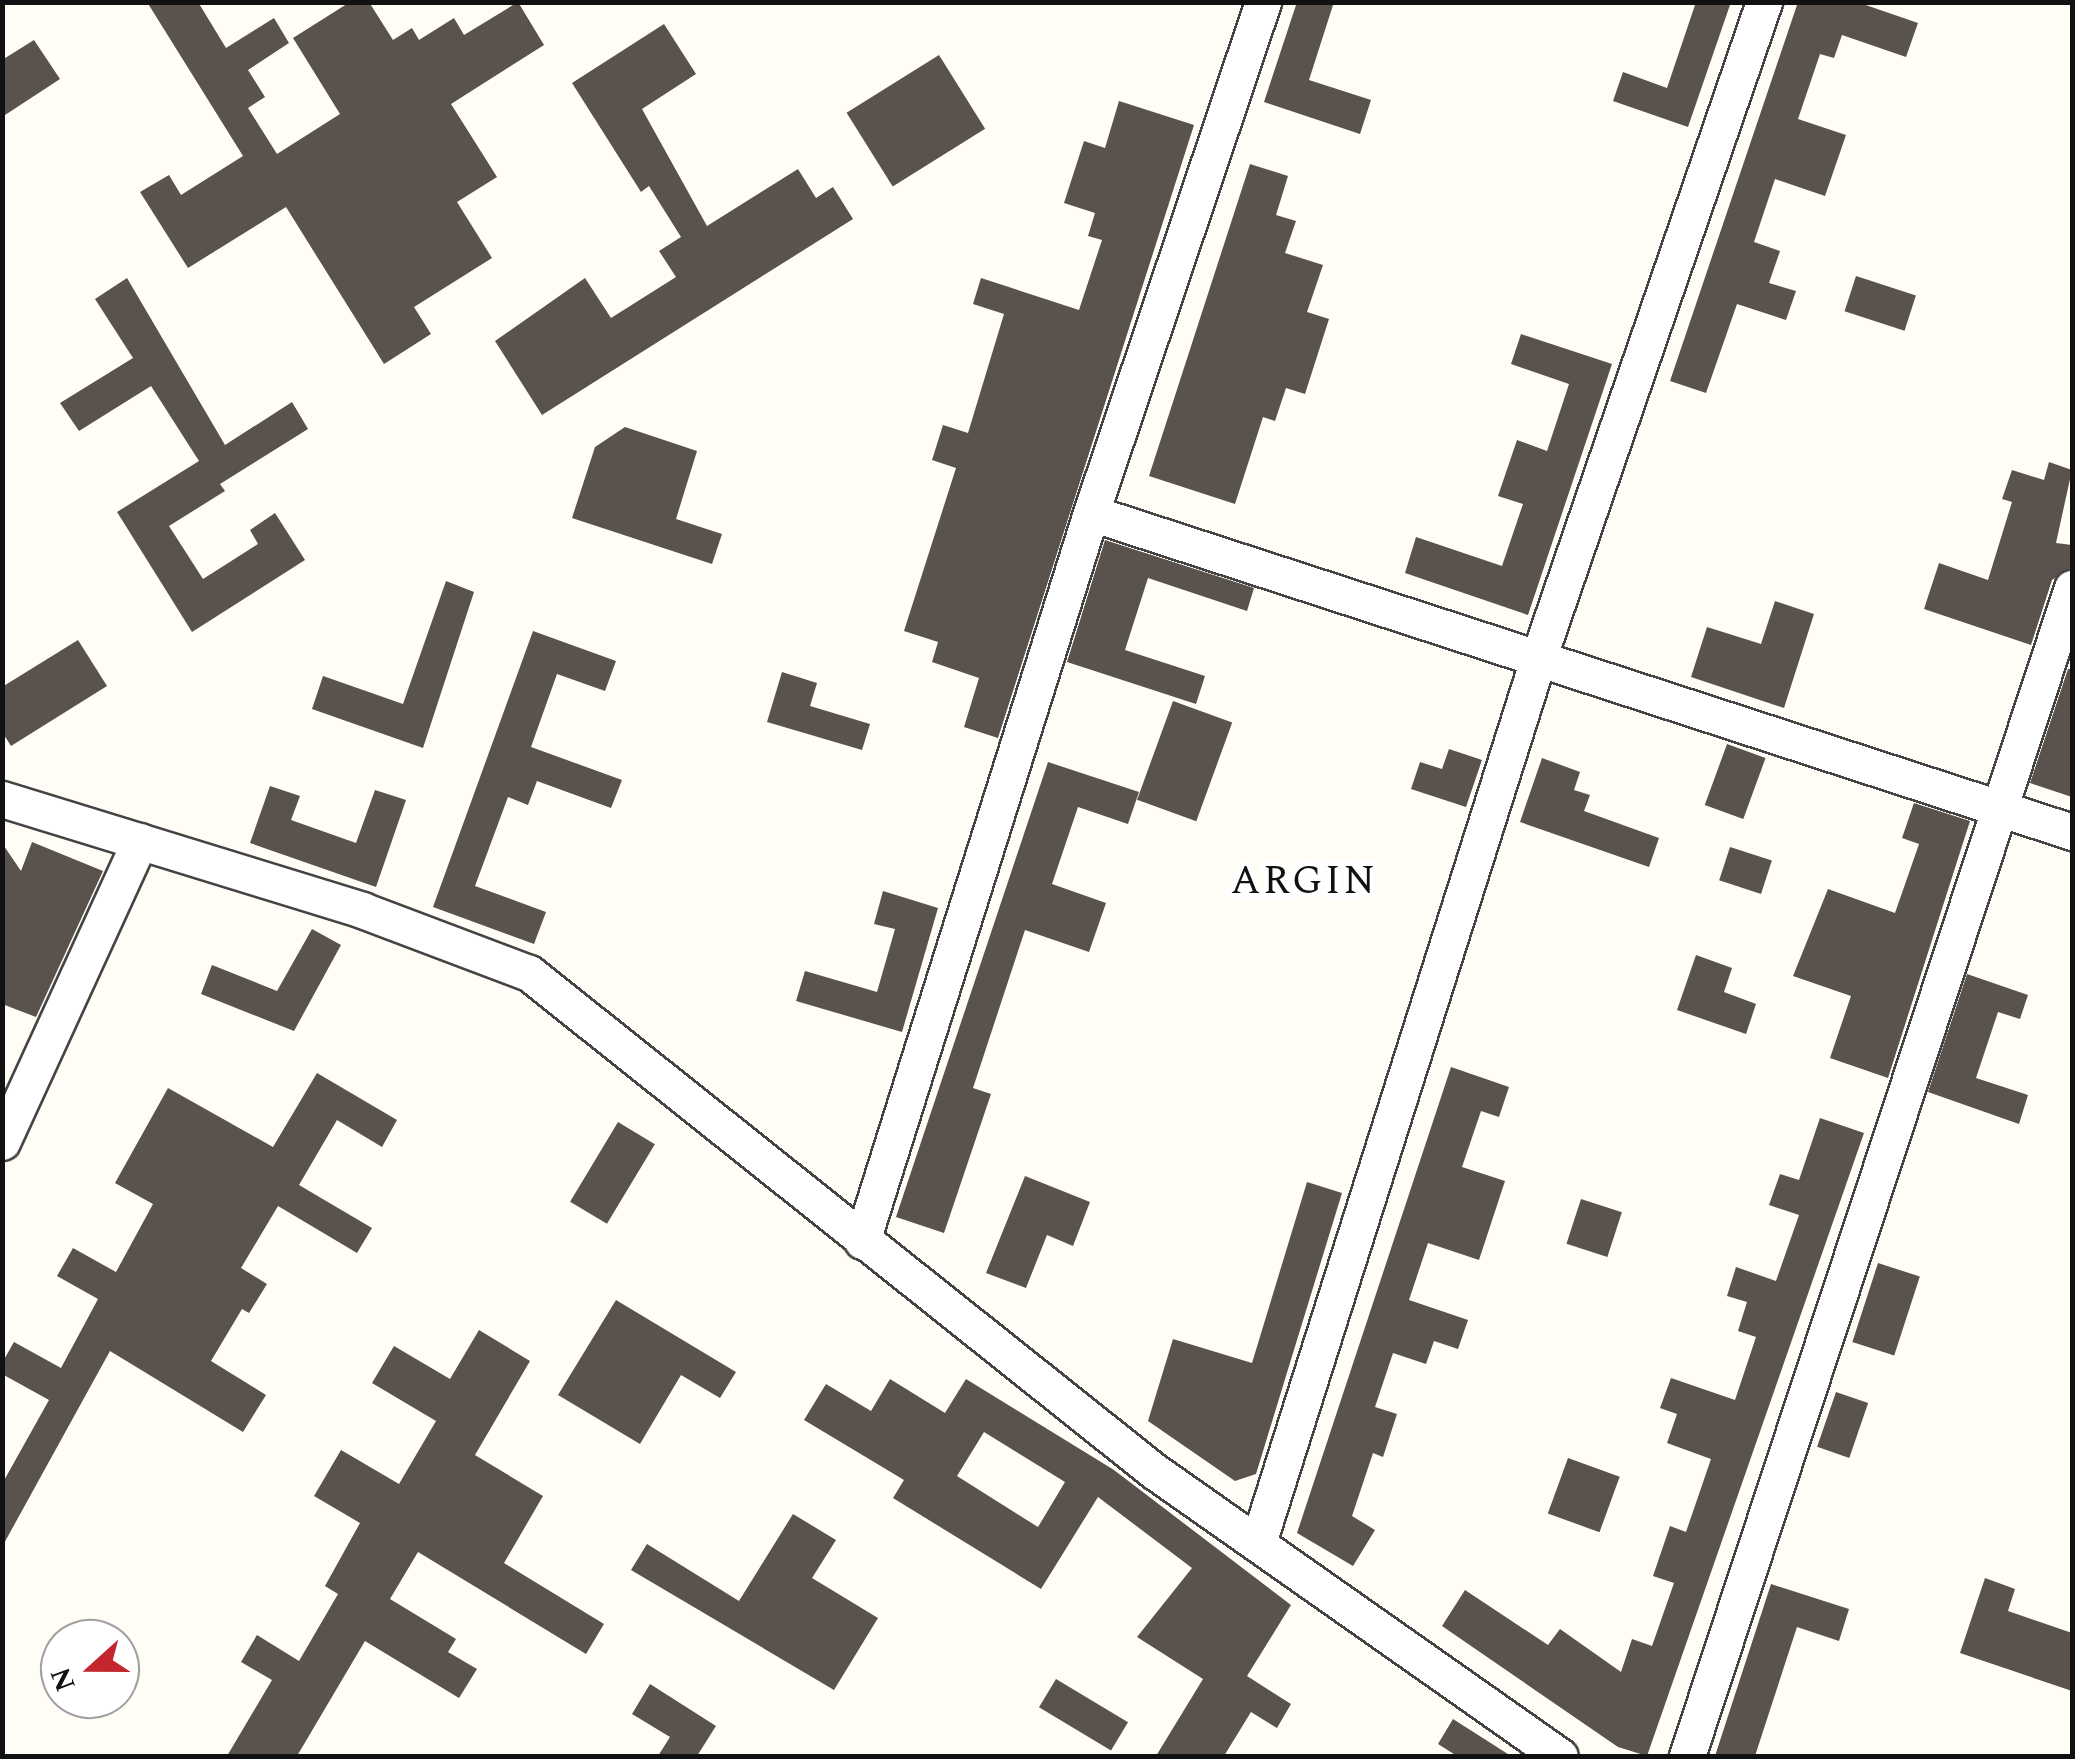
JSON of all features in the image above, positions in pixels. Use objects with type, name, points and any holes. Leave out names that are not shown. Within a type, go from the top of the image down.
[{"type":"street","points":[[862,1241],[1091,513],[1263,2]]},
{"type":"street","points":[[1258,1543],[1538,659],[1764,2]]},
{"type":"street","points":[[1091,513],[2072,832]]},
{"type":"street","points":[[1686,1756],[2072,588]]},
{"type":"street","points":[[2,799],[362,910],[529,973],[1154,1471],[1560,1756]]},
{"type":"street","points":[[2,1142],[140,842]]},
{"type":"building","points":[[147,2],[198,2],[226,48],[274,18],[289,43],[248,70],[265,97],[248,108],[277,154],[340,114],[293,38],[350,2],[369,2],[393,40],[412,28],[419,40],[454,18],[464,35],[518,2],[544,45],[451,104],[497,177],[457,202],[492,258],[414,307],[431,334],[384,364],[286,207],[188,268],[140,192],[169,175],[181,195],[243,156]]},
{"type":"building","points":[[1297,2],[1334,2],[1309,80],[1371,100],[1360,134],[1264,102]]},
{"type":"building","points":[[1696,2],[1731,2],[1688,127],[1613,101],[1623,72],[1667,88]]},
{"type":"building","points":[[1798,2],[1857,2],[1918,23],[1906,57],[1842,35],[1834,58],[1820,54],[1798,119],[1846,135],[1825,196],[1775,179],[1754,242],[1780,251],[1769,283],[1796,291],[1786,320],[1737,304],[1706,393],[1670,381]]},
{"type":"building","points":[[664,24],[696,74],[642,109],[707,226],[798,169],[816,198],[833,187],[853,219],[542,415],[495,341],[585,278],[611,318],[676,277],[659,251],[681,237],[649,186],[641,192],[572,83]]},
{"type":"building","points":[[34,40],[60,79],[2,117],[2,60]]},
{"type":"building","points":[[939,55],[985,129],[893,187],[847,113]]},
{"type":"building","points":[[1119,101],[1194,125],[998,738],[964,727],[979,678],[932,662],[938,642],[904,631],[956,468],[932,460],[943,425],[968,433],[1004,314],[973,304],[981,278],[1079,310],[1102,240],[1088,236],[1095,213],[1064,203],[1084,141],[1105,148]]},
{"type":"building","points":[[1250,164],[1288,176],[1276,215],[1296,221],[1285,253],[1323,265],[1307,312],[1329,319],[1305,394],[1286,388],[1275,421],[1263,417],[1235,504],[1149,476]]},
{"type":"building","points":[[1856,276],[1916,295],[1904,331],[1845,311]]},
{"type":"building","points":[[127,278],[225,445],[292,402],[308,429],[220,484],[225,491],[169,526],[203,579],[258,544],[250,530],[275,513],[305,560],[192,632],[117,512],[199,461],[151,386],[79,431],[60,403],[133,358],[95,299]]},
{"type":"building","points":[[1521,334],[1612,364],[1528,615],[1405,573],[1416,537],[1502,566],[1523,504],[1498,496],[1517,440],[1547,451],[1569,384],[1511,364]]},
{"type":"building","points":[[625,427],[697,451],[676,519],[722,534],[712,564],[572,518],[595,447]]},
{"type":"building","points":[[2049,462],[2072,470],[2056,543],[2072,545],[2072,567],[2052,580],[2031,645],[1924,609],[1939,563],[1988,580],[2012,502],[2002,499],[2012,470],[2044,480]]},
{"type":"building","points":[[1105,540],[1254,588],[1247,611],[1148,578],[1125,650],[1205,676],[1196,704],[1067,662]]},
{"type":"building","points":[[446,581],[474,592],[423,748],[312,709],[323,676],[403,704]]},
{"type":"building","points":[[1775,601],[1814,614],[1784,708],[1691,677],[1707,627],[1761,644]]},
{"type":"building","points":[[533,631],[616,661],[605,691],[557,674],[531,747],[622,780],[611,808],[537,781],[528,805],[508,797],[475,886],[546,912],[534,944],[433,907]]},
{"type":"building","points":[[78,640],[107,686],[11,746],[2,732],[2,687]]},
{"type":"building","points":[[2068,669],[2072,669],[2072,797],[2030,783]]},
{"type":"building","points":[[782,672],[817,683],[810,706],[870,724],[862,750],[767,722]]},
{"type":"building","points":[[1173,701],[1232,723],[1196,821],[1137,800]]},
{"type":"building","points":[[1727,744],[1766,758],[1743,819],[1705,805]]},
{"type":"building","points":[[1449,749],[1482,760],[1466,807],[1411,789],[1420,762],[1442,769]]},
{"type":"building","points":[[1542,758],[1580,772],[1574,790],[1590,795],[1584,811],[1659,838],[1649,867],[1520,822]]},
{"type":"building","points":[[1048,762],[1139,792],[1128,824],[1078,807],[1052,884],[1106,903],[1089,952],[1025,930],[973,1088],[991,1094],[944,1233],[896,1217]]},
{"type":"building","points":[[270,786],[300,796],[291,820],[356,843],[375,790],[406,800],[376,887],[250,843]]},
{"type":"building","points":[[1914,803],[1970,821],[1888,1078],[1830,1058],[1851,996],[1793,976],[1828,889],[1895,913],[1919,844],[1902,838]]},
{"type":"building","points":[[32,842],[103,871],[36,1017],[2,1004],[2,843],[21,871]]},
{"type":"building","points":[[1730,847],[1772,861],[1761,894],[1719,880]]},
{"type":"building","points":[[883,891],[938,908],[902,1032],[796,1001],[805,971],[877,992],[895,929],[874,924]]},
{"type":"building","points":[[312,929],[341,945],[294,1031],[201,994],[212,965],[277,991]]},
{"type":"building","points":[[1696,955],[1732,968],[1724,992],[1756,1004],[1746,1034],[1677,1010]]},
{"type":"building","points":[[1967,974],[2028,995],[2020,1019],[1998,1012],[1976,1078],[2028,1095],[2019,1124],[1928,1092]]},
{"type":"building","points":[[1451,1067],[1509,1087],[1499,1117],[1481,1111],[1462,1167],[1505,1181],[1479,1260],[1428,1243],[1409,1300],[1468,1320],[1458,1349],[1434,1341],[1426,1364],[1393,1353],[1375,1407],[1397,1414],[1383,1457],[1373,1453],[1352,1516],[1375,1530],[1353,1566],[1297,1533]]},
{"type":"building","points":[[317,1073],[397,1120],[382,1147],[337,1120],[299,1185],[372,1228],[357,1253],[278,1206],[241,1268],[267,1284],[249,1313],[242,1309],[211,1361],[266,1395],[243,1432],[110,1351],[2,1547],[2,1484],[49,1400],[2,1374],[2,1363],[14,1342],[61,1368],[98,1299],[57,1276],[73,1248],[116,1272],[153,1204],[115,1183],[168,1088],[273,1147]]},
{"type":"building","points":[[1820,1118],[1864,1133],[1647,1756],[1618,1747],[1442,1626],[1465,1590],[1548,1645],[1560,1629],[1621,1672],[1632,1639],[1652,1646],[1674,1583],[1653,1576],[1670,1526],[1686,1532],[1711,1459],[1667,1443],[1677,1414],[1660,1408],[1671,1378],[1735,1400],[1756,1337],[1738,1331],[1747,1302],[1727,1296],[1736,1267],[1776,1281],[1799,1215],[1769,1205],[1780,1174],[1799,1180]]},
{"type":"building","points":[[618,1122],[655,1144],[607,1224],[570,1202]]},
{"type":"building","points":[[1025,1176],[1090,1202],[1073,1246],[1047,1235],[1026,1288],[986,1273]]},
{"type":"building","points":[[1307,1182],[1342,1193],[1256,1474],[1235,1481],[1148,1421],[1173,1339],[1252,1363]]},
{"type":"building","points":[[1581,1199],[1622,1212],[1607,1257],[1566,1244]]},
{"type":"building","points":[[1878,1263],[1920,1277],[1894,1356],[1852,1342]]},
{"type":"building","points":[[616,1300],[736,1372],[720,1398],[681,1375],[640,1444],[558,1395]]},
{"type":"building","points":[[479,1330],[530,1361],[475,1455],[543,1496],[504,1563],[604,1624],[586,1654],[418,1552],[390,1599],[456,1639],[448,1652],[477,1669],[459,1698],[365,1641],[297,1756],[227,1756],[272,1680],[241,1662],[257,1635],[299,1661],[338,1594],[325,1586],[360,1523],[314,1496],[341,1450],[399,1484],[436,1421],[372,1383],[394,1346],[450,1379]]},
{"type":"building","points":[[890,1379],[945,1413],[966,1379],[1114,1470],[1291,1605],[1247,1676],[1291,1704],[1277,1728],[1251,1712],[1224,1756],[1156,1756],[1203,1679],[1137,1637],[1192,1568],[1098,1497],[1041,1589],[893,1498],[904,1480],[804,1420],[826,1384],[871,1411]],"holes":[[[984,1432],[1065,1482],[1038,1527],[957,1476]]]},
{"type":"building","points":[[1836,1392],[1868,1403],[1849,1458],[1817,1447]]},
{"type":"building","points":[[1568,1458],[1620,1477],[1600,1532],[1548,1513]]},
{"type":"building","points":[[793,1514],[836,1540],[812,1578],[878,1618],[834,1690],[631,1570],[647,1544],[739,1601]]},
{"type":"building","points":[[1985,1578],[2015,1589],[2008,1611],[2072,1633],[2072,1691],[1960,1653]]},
{"type":"building","points":[[1771,1584],[1849,1609],[1839,1641],[1797,1627],[1755,1756],[1715,1756]]},
{"type":"building","points":[[1056,1679],[1128,1722],[1111,1751],[1039,1707]]},
{"type":"building","points":[[650,1684],[716,1726],[697,1756],[658,1756],[670,1737],[632,1714]]},
{"type":"building","points":[[1453,1719],[1511,1756],[1457,1756],[1438,1744]]},
{"type":"district","name":"ARGIN","points":[[1304,882]]}]
